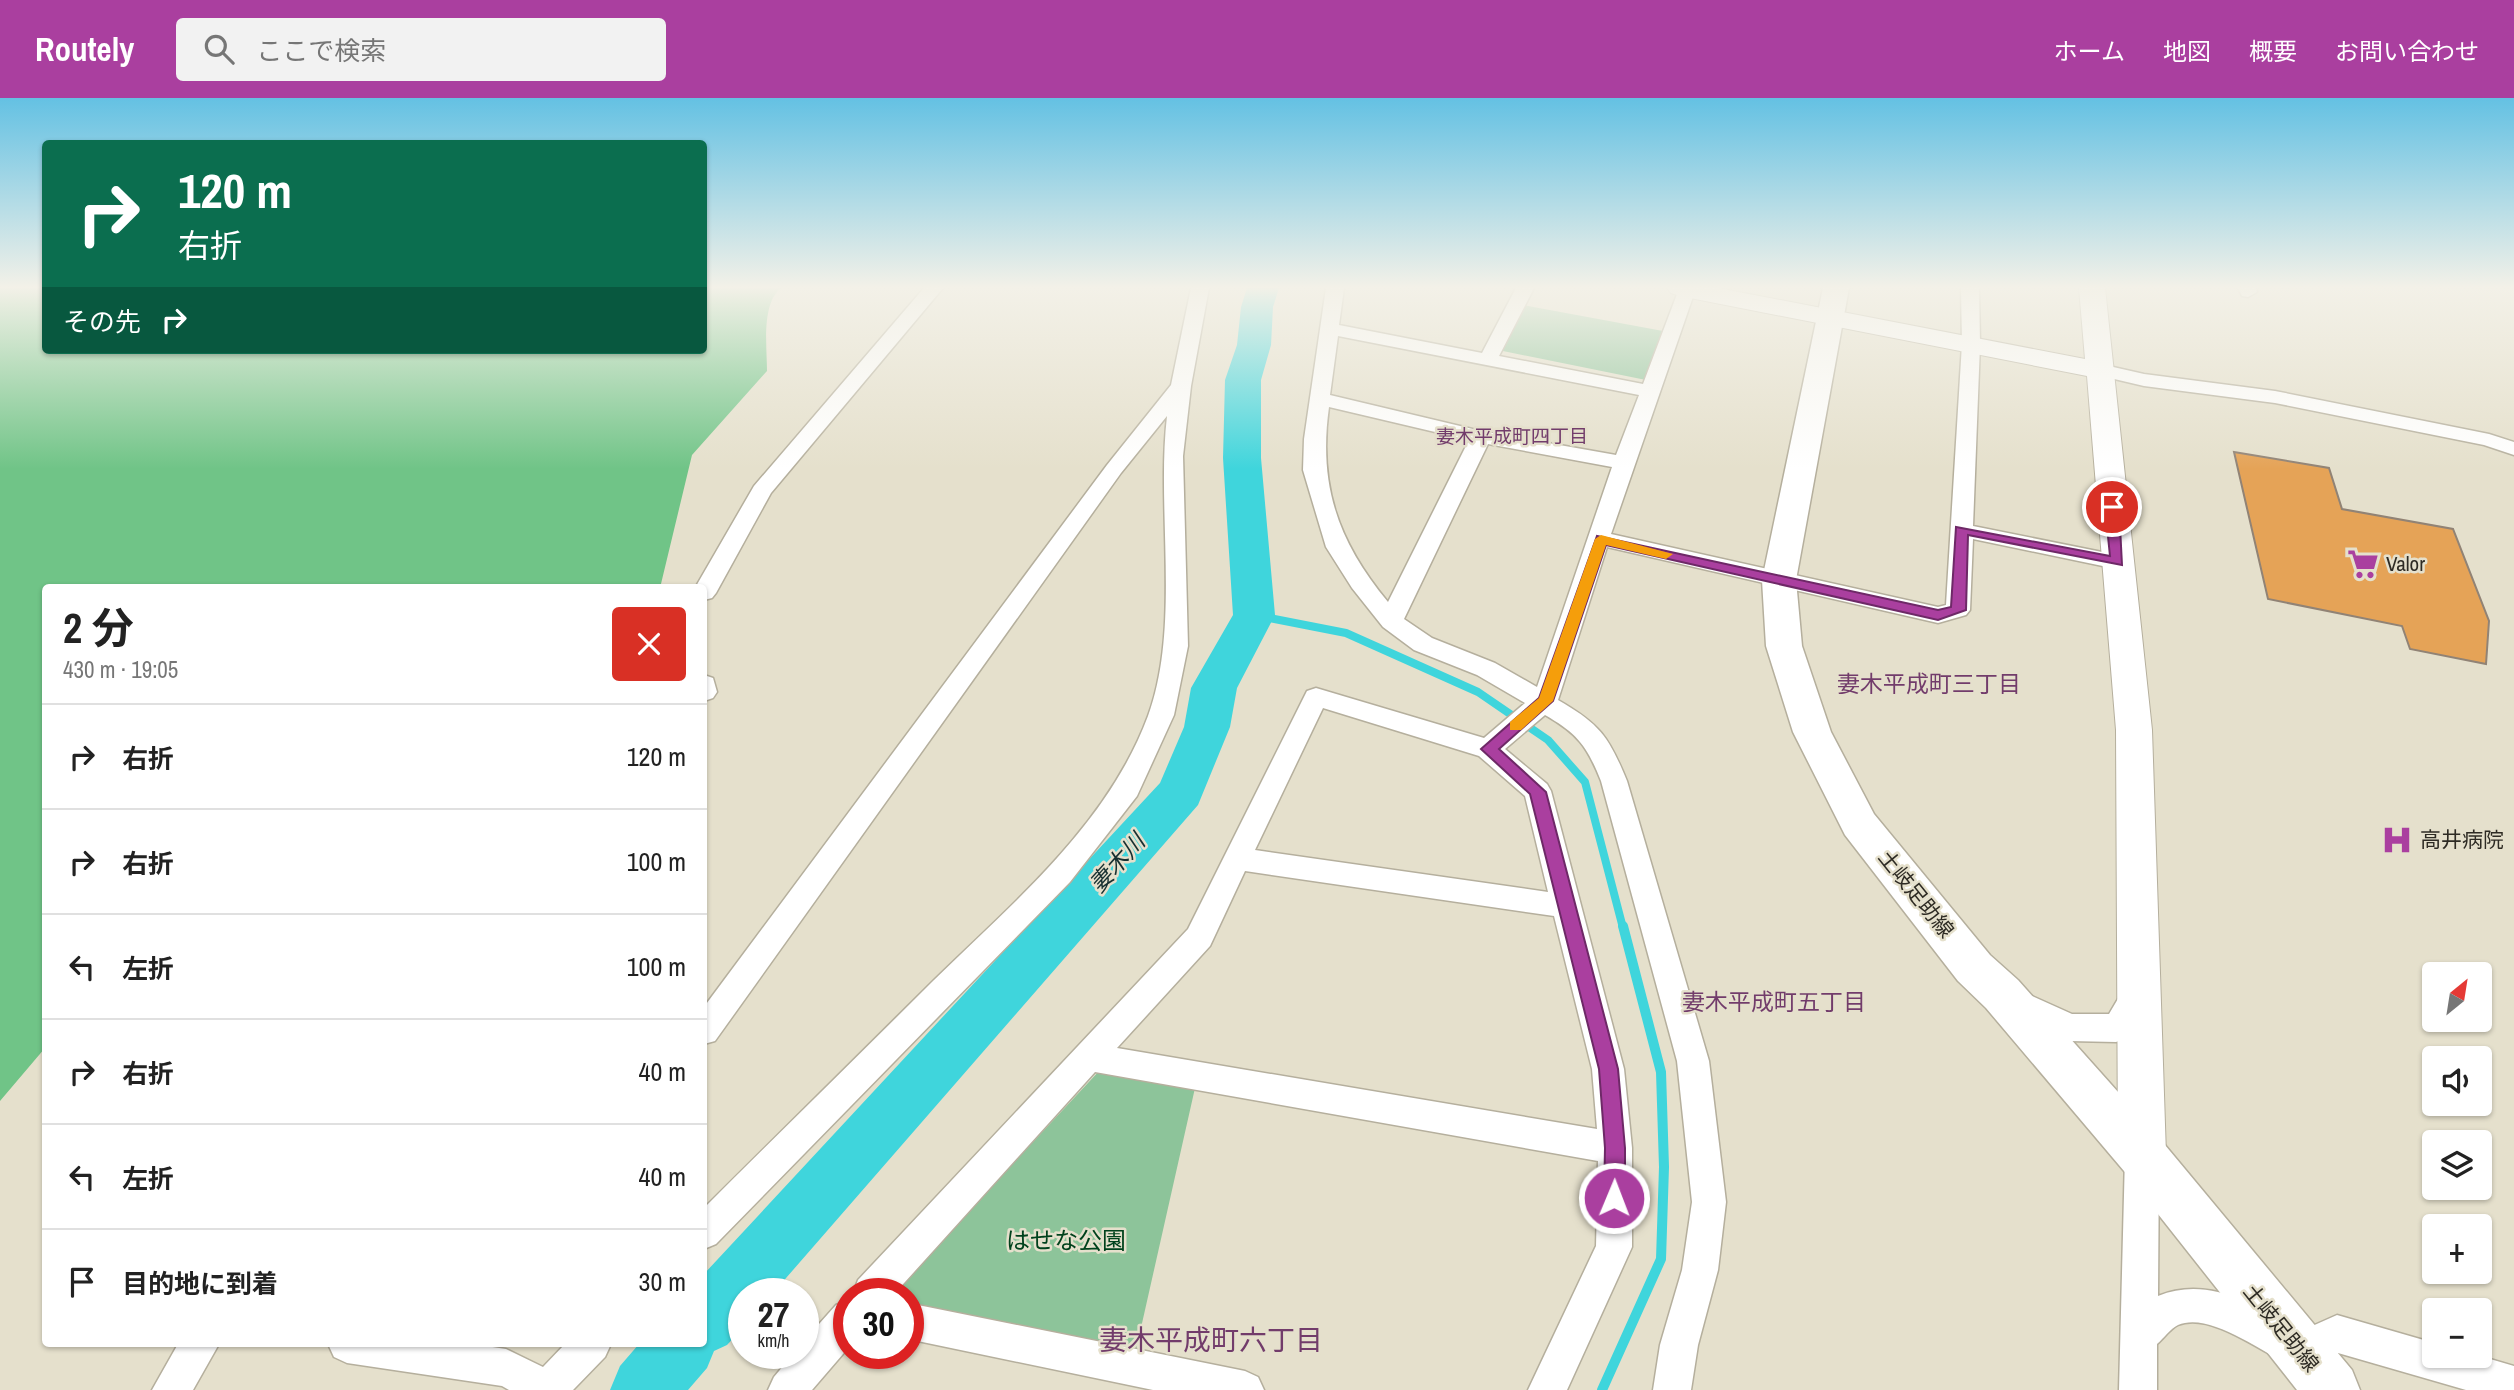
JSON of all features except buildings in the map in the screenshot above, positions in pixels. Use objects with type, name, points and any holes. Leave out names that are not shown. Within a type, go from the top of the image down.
[{"type":"main road","name":"土岐足助線","points":[[1824,348],[1779,580],[1784,646],[1812,732],[1860,824],[1974,968],[2002,995],[2142,1155],[2332,1390]]},
{"type":"street","points":[[707,588],[762,491],[883,348]]},
{"type":"street","points":[[707,1229],[1060,874],[1124,796],[1161,715],[1177,646],[1173,456],[1188,348]]},
{"type":"street","points":[[1325,348],[1314,439],[1314,470],[1337,547],[1360,583],[1391,621],[1423,644],[1486,668],[1545,701],[1599,744],[1614,781],[1693,1061],[1709,1202],[1700,1270],[1679,1345],[1672,1390]]},
{"type":"street","points":[[1437,348],[1652,392]]},
{"type":"street","points":[[1489,358],[1494,348]]},
{"type":"street","points":[[1489,749],[1545,701],[1601,539],[1624,463],[1652,392],[1666,348]]},
{"type":"street","points":[[1601,539],[1938,615],[1958,610],[1971,348]]},
{"type":"street","points":[[1993,348],[2144,380],[2275,397],[2489,440],[2514,449]]},
{"type":"street","points":[[2097,348],[2134,730],[2142,1155],[2138,1390]]},
{"type":"street","points":[[707,1027],[1114,469],[1181,386]]},
{"type":"street","points":[[1321,399],[1481,437],[1624,463]]},
{"type":"street","points":[[1391,621],[1481,437]]},
{"type":"street","points":[[2489,440],[2514,439]]},
{"type":"street","points":[[1961,530],[2117,562]]},
{"type":"street","points":[[885,1278],[1199,937],[1316,696],[1489,749],[1537,792],[1608,1069],[1615,1148],[1614,1247],[1547,1390]]},
{"type":"street","points":[[1239,859],[1567,906]]},
{"type":"street","points":[[2002,995],[2070,1027],[2116,1028],[2127,1017],[2139,988]]},
{"type":"street","points":[[1089,1057],[1615,1148]]},
{"type":"street","points":[[2139,1335],[2167,1311],[2186,1305],[2221,1311],[2249,1322],[2299,1351],[2337,1334],[2514,1385]]},
{"type":"street","points":[[924,1324],[1245,1390]]},
{"type":"street","points":[[787,1390],[833,1337]]},
{"type":"street","points":[[171,1390],[198,1347]]},
{"type":"street","points":[[392,1347],[467,1352],[506,1368],[546,1390],[589,1347]]},
{"type":"green space","points":[[0,348],[42,348],[42,354],[707,354],[707,348],[766,348],[767,371],[692,455],[661,584],[42,584],[42,1052],[0,1101]]},
{"type":"green space","points":[[1499,348],[1657,348],[1646,380]]},
{"type":"green space","name":"はせな公園","points":[[1101,1069],[1195,1088],[1136,1350],[924,1310],[924,1278],[906,1278]]},
{"type":"waterway","name":"妻木川","points":[[707,1319],[1181,792],[1207,727],[1214,688],[1254,615],[1242,458],[1243,380],[1253,348]]},
{"type":"waterway","points":[[1254,615],[1346,633],[1478,692],[1548,740],[1585,782],[1623,928]]},
{"type":"waterway","points":[[1602,1390],[1661,1259],[1664,1167],[1661,1072],[1623,926]]},
{"type":"waterway","name":"妻木川","points":[[644,1390],[680,1347]]},
{"type":"slow traffic","points":[[1515,726],[1545,701],[1601,539],[1666,554]]},
{"type":"place","name":"Valor","points":[[2363,564]]},
{"type":"place","name":"高井病院","points":[[2397,840]]},
{"type":"district","name":"妻木平成町四丁目","points":[[1512,436]]},
{"type":"district","name":"妻木平成町三丁目","points":[[1929,684]]},
{"type":"district","name":"妻木平成町五丁目","points":[[1774,1002]]},
{"type":"district","name":"妻木平成町六丁目","points":[[1211,1340]]},
{"type":"route","points":[[1614,1198],[1615,1148],[1608,1069],[1537,792],[1489,749],[1545,701],[1601,539],[1938,615],[1958,610],[1961,530],[2117,562],[2112,507]]}]
